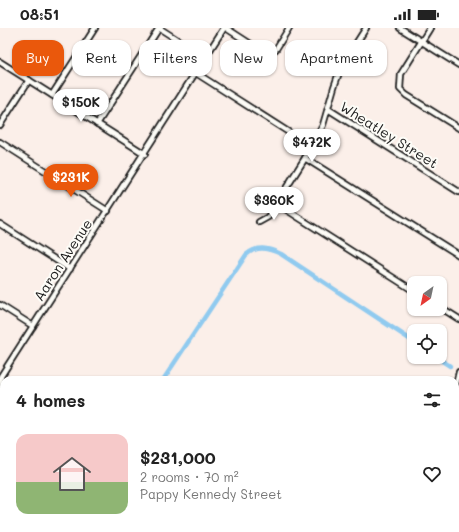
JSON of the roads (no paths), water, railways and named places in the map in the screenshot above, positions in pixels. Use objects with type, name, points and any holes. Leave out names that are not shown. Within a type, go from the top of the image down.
[{"type":"street","points":[[52,95],[95,28]]},
{"type":"street","points":[[97,124],[159,28],[178,40]]},
{"type":"street","points":[[225,28],[263,52],[269,53],[276,49],[289,28]]},
{"type":"street","name":"Aaron Avenue","points":[[212,49],[225,28]]},
{"type":"street","points":[[259,222],[268,217],[312,147],[323,125],[341,67],[366,28]]},
{"type":"street","points":[[400,28],[459,65]]},
{"type":"street","points":[[430,28],[401,74],[400,89],[406,95],[459,128]]},
{"type":"street","points":[[0,62],[145,154]]},
{"type":"street","name":"Aaron Avenue","points":[[2,376],[194,76]]},
{"type":"street","points":[[201,76],[312,147]]},
{"type":"street","points":[[0,125],[29,80]]},
{"type":"street","name":"Wheatley Street","points":[[328,109],[459,192]]},
{"type":"street","points":[[0,142],[108,211]]},
{"type":"street","points":[[305,158],[459,255]]},
{"type":"street","points":[[276,203],[407,287]]},
{"type":"street","points":[[0,224],[70,269]]},
{"type":"street","points":[[0,305],[34,326]]},
{"type":"street","points":[[447,311],[459,319]]},
{"type":"waterway","points":[[166,376],[246,255],[254,250],[263,248],[281,254],[407,337]]}]
